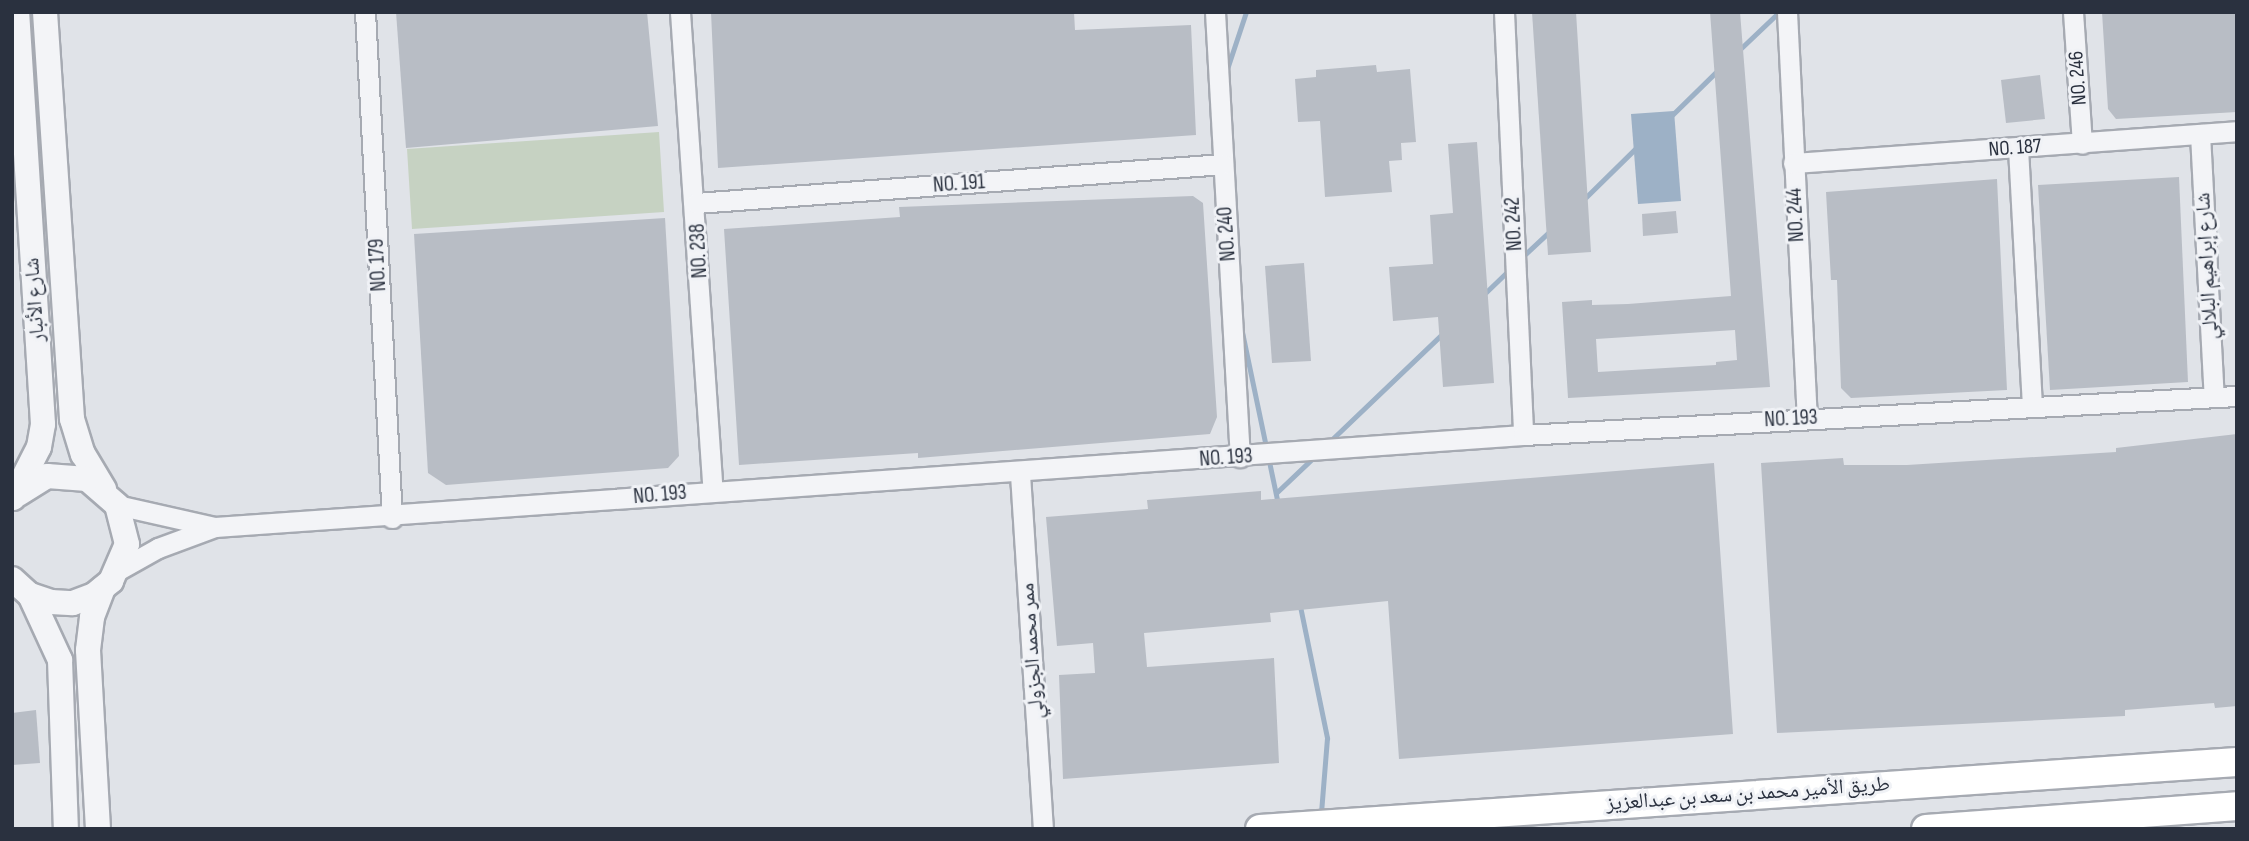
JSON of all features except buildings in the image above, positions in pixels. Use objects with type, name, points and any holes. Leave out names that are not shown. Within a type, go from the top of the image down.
[{"type":"main road","name":"طريق الأمير محمد بن سعد بن عبدالعزيز","points":[[1260,829],[2237,762]]},
{"type":"main road","points":[[1926,829],[2237,806]]},
{"type":"street","name":"شارع الأنبار","points":[[13,498],[39,447],[43,424],[17,12]]},
{"type":"street","name":"شارع الأنبار","points":[[45,12],[72,419],[83,454],[111,497],[127,544],[92,617],[88,650],[98,829]]},
{"type":"street","name":"NO. 179","points":[[365,12],[392,518]]},
{"type":"street","name":"NO. 238","points":[[680,12],[696,203],[713,490]]},
{"type":"street","name":"NO. 240","points":[[1215,12],[1240,457]]},
{"type":"street","name":"NO. 242","points":[[1504,12],[1523,435]]},
{"type":"street","name":"NO. 244","points":[[1787,12],[1807,418]]},
{"type":"street","name":"NO. 246","points":[[2073,12],[2082,144]]},
{"type":"street","name":"NO. 187","points":[[1793,163],[2237,131]]},
{"type":"street","name":"شارع إبراهيم البلالي","points":[[2200,134],[2214,397]]},
{"type":"street","points":[[2018,148],[2032,407]]},
{"type":"street","name":"NO. 191","points":[[696,203],[1223,164]]},
{"type":"street","name":"NO. 193","points":[[110,580],[158,548],[215,527],[392,518],[713,490],[1020,474],[1523,435],[2237,396]]},
{"type":"street","name":"شارع الأنبار","points":[[13,498],[47,476],[67,474],[111,497]]},
{"type":"street","name":"ممر محمد الجزولي","points":[[1020,474],[1043,829]]},
{"type":"street","name":"NO. 193","points":[[111,497],[215,527]]},
{"type":"street","points":[[17,584],[51,603],[73,603],[110,580]]},
{"type":"street","points":[[17,584],[60,660],[66,829]]},
{"type":"green space","points":[[659,132],[664,212],[412,229],[407,149]]},
{"type":"water","points":[[1674,111],[1681,201],[1638,204],[1631,114]]},
{"type":"waterway","points":[[1226,72],[1246,12]]},
{"type":"waterway","points":[[1738,51],[1779,12]]},
{"type":"waterway","points":[[1670,117],[1718,70]]},
{"type":"waterway","points":[[1584,199],[1637,147]]},
{"type":"waterway","points":[[1520,259],[1551,230]]},
{"type":"waterway","points":[[1482,296],[1511,268]]},
{"type":"waterway","points":[[1242,332],[1278,504]]},
{"type":"waterway","points":[[1328,443],[1442,334]]},
{"type":"waterway","points":[[1276,493],[1316,455]]},
{"type":"waterway","points":[[1300,606],[1327,738],[1321,813]]}]
